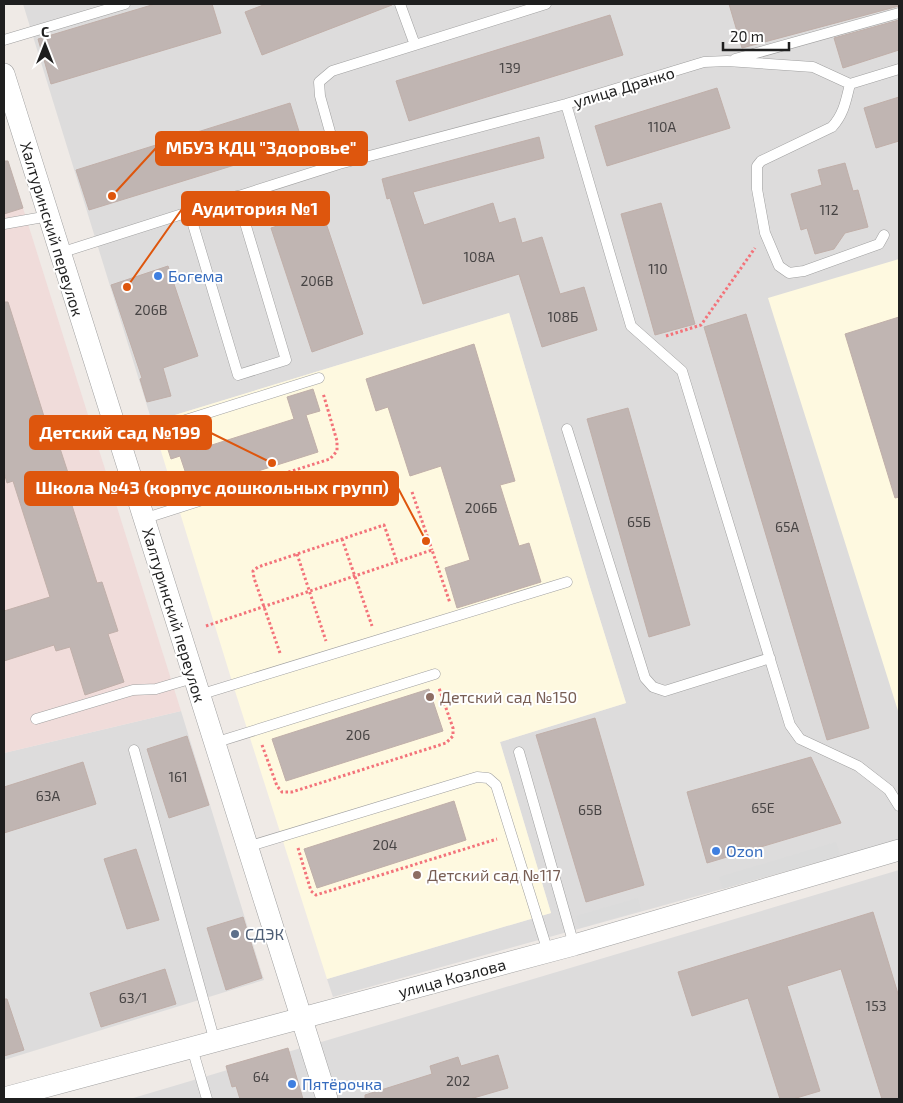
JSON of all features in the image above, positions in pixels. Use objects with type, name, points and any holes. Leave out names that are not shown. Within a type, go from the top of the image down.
[{"type":"street","name":"Халтуринский переулок","points":[[4,74],[326,1099]]},
{"type":"street","name":"улица Козлова","points":[[4,1098],[574,945],[899,850]]},
{"type":"lane","points":[[4,40],[125,4]]},
{"type":"lane","points":[[400,4],[415,45]]},
{"type":"lane","points":[[339,164],[320,96],[319,82],[332,71],[546,4]]},
{"type":"lane","points":[[727,61],[899,13]]},
{"type":"lane","name":"улица Дранко","points":[[60,253],[339,164],[566,104],[704,62],[727,61],[813,67],[850,84]]},
{"type":"lane","points":[[884,235],[879,244],[804,271],[789,273],[779,266],[765,233],[757,189],[757,166],[761,161],[832,127],[840,118],[846,104],[850,84],[899,69]]},
{"type":"lane","points":[[566,104],[631,326],[682,371],[790,725],[800,739],[858,766],[889,790],[899,806]]},
{"type":"lane","points":[[189,211],[238,375],[286,360],[237,196]]},
{"type":"lane","points":[[4,224],[49,216]]},
{"type":"lane","points":[[119,441],[319,378]]},
{"type":"lane","points":[[567,429],[645,678],[653,687],[665,690],[770,658]]},
{"type":"lane","points":[[143,519],[218,495]]},
{"type":"lane","points":[[36,719],[133,690],[196,686],[284,668],[567,582]]},
{"type":"lane","points":[[214,743],[435,674]]},
{"type":"lane","points":[[134,750],[215,1042]]},
{"type":"lane","points":[[519,752],[574,945]]},
{"type":"lane","points":[[247,847],[478,777],[488,778],[496,785],[548,952]]},
{"type":"lane","points":[[192,1048],[207,1099]]},
{"type":"path","points":[[648,340],[701,326],[765,233]]},
{"type":"path","points":[[218,495],[330,459],[337,451],[337,441],[319,378]]},
{"type":"path","points":[[412,492],[455,616]]},
{"type":"path","points":[[284,668],[253,571],[258,567],[384,525],[396,562]]},
{"type":"path","points":[[342,539],[376,641]]},
{"type":"path","points":[[206,626],[432,550]]},
{"type":"path","points":[[297,554],[330,655]]},
{"type":"path","points":[[257,730],[276,786],[282,792],[292,792],[446,743],[453,736],[453,728],[435,674]]},
{"type":"path","points":[[293,833],[311,891],[316,895],[512,834]]},
{"type":"shaded area","points":[[23,4],[899,4],[899,840],[333,997],[327,979],[551,913],[500,742],[626,703],[509,313],[152,422]]},
{"type":"shaded area","points":[[23,208],[181,711],[4,753],[4,214]]},
{"type":"shaded area","points":[[899,259],[899,714],[768,298]]},
{"type":"shaded area","points":[[509,313],[626,703],[500,742],[551,913],[327,979],[152,422]]},
{"type":"shaded area","points":[[181,711],[264,980],[4,1060],[4,753]]},
{"type":"shaded area","points":[[836,842],[840,855],[723,889],[719,877]]},
{"type":"shaded area","points":[[899,870],[899,1099],[130,1099]]},
{"type":"shaded area","points":[[638,898],[641,910],[580,928],[576,916]]},
{"type":"building","points":[[155,4],[212,4],[221,33],[51,84],[38,39]]},
{"type":"building","points":[[266,4],[392,5],[262,55],[245,12]]},
{"type":"building","points":[[729,4],[899,4],[899,6],[742,48]]},
{"type":"building","points":[[610,15],[623,55],[409,121],[396,81]]},
{"type":"building","points":[[899,20],[899,50],[843,68],[834,38]]},
{"type":"building","points":[[717,88],[730,128],[607,166],[595,126]]},
{"type":"building","points":[[899,97],[899,141],[876,148],[864,108]]},
{"type":"building","points":[[290,103],[303,144],[89,210],[76,170]]},
{"type":"building","points":[[539,137],[544,158],[413,192],[424,225],[493,203],[499,223],[515,218],[522,243],[542,237],[560,294],[584,287],[597,330],[542,347],[519,274],[423,304],[390,198],[387,199],[382,179]]},
{"type":"building","points":[[4,161],[8,161],[23,208],[4,214]]},
{"type":"building","points":[[845,163],[853,191],[858,190],[868,227],[845,233],[834,249],[815,254],[807,228],[801,230],[791,194],[822,185],[818,170]]},
{"type":"building","points":[[661,203],[695,324],[655,335],[621,214]]},
{"type":"building","points":[[322,211],[363,334],[312,352],[271,228]]},
{"type":"building","points":[[168,266],[198,356],[163,368],[171,396],[147,402],[140,379],[142,378],[111,285]]},
{"type":"building","points":[[4,302],[8,302],[48,429],[53,427],[72,485],[66,487],[97,583],[102,582],[118,631],[108,634],[124,682],[85,695],[70,647],[56,651],[54,645],[4,661],[4,611],[50,597],[13,481],[7,483],[4,472]]},
{"type":"building","points":[[746,314],[869,728],[827,740],[704,327]]},
{"type":"building","points":[[899,317],[899,497],[895,498],[845,334]]},
{"type":"building","points":[[474,344],[515,481],[500,485],[519,546],[529,543],[541,582],[457,608],[445,568],[470,560],[441,466],[410,476],[388,407],[376,411],[366,379]]},
{"type":"building","points":[[313,389],[320,411],[306,415],[318,452],[192,492],[180,456],[171,459],[163,434],[189,426],[196,450],[294,419],[287,397]]},
{"type":"building","points":[[628,408],[690,625],[649,637],[587,419]]},
{"type":"building","points":[[429,689],[443,731],[286,781],[272,739]]},
{"type":"building","points":[[595,718],[644,885],[586,902],[536,735]]},
{"type":"building","points":[[187,736],[209,805],[169,818],[147,749]]},
{"type":"building","points":[[811,757],[841,823],[707,863],[687,792]]},
{"type":"building","points":[[83,762],[96,804],[4,833],[4,787]]},
{"type":"building","points":[[454,801],[466,840],[317,888],[304,849]]},
{"type":"building","points":[[136,849],[159,920],[127,929],[104,859]]},
{"type":"building","points":[[873,912],[899,997],[899,1099],[882,1099],[841,969],[787,986],[820,1091],[793,1099],[780,1099],[748,998],[692,1016],[678,972]]},
{"type":"building","points":[[243,917],[262,978],[226,990],[207,928]]},
{"type":"building","points":[[165,969],[176,1004],[101,1027],[90,993]]},
{"type":"building","points":[[4,999],[7,999],[24,1050],[4,1056]]},
{"type":"building","points":[[288,1048],[303,1099],[240,1099],[236,1086],[232,1087],[226,1066]]},
{"type":"building","points":[[498,1055],[508,1088],[470,1099],[365,1099],[365,1095],[432,1074],[430,1066],[458,1057],[461,1066]]},
{"type":"place","name":"МБУЗ КДЦ \"Здоровье\"","points":[[112,196]]},
{"type":"place","name":"Богема","points":[[158,276]]},
{"type":"place","name":"Аудитория №1","points":[[127,287]]},
{"type":"place","name":"Детский сад №199","points":[[272,463]]},
{"type":"place","name":"Школа №43 (корпус дошкольных групп)","points":[[426,541]]},
{"type":"place","name":"Детский сад №150","points":[[430,697]]},
{"type":"place","name":"Ozon","points":[[716,851]]},
{"type":"place","name":"Детский сад №117","points":[[417,875]]},
{"type":"place","name":"СДЭК","points":[[235,934]]},
{"type":"place","name":"Пятёрочка","points":[[292,1084]]}]
